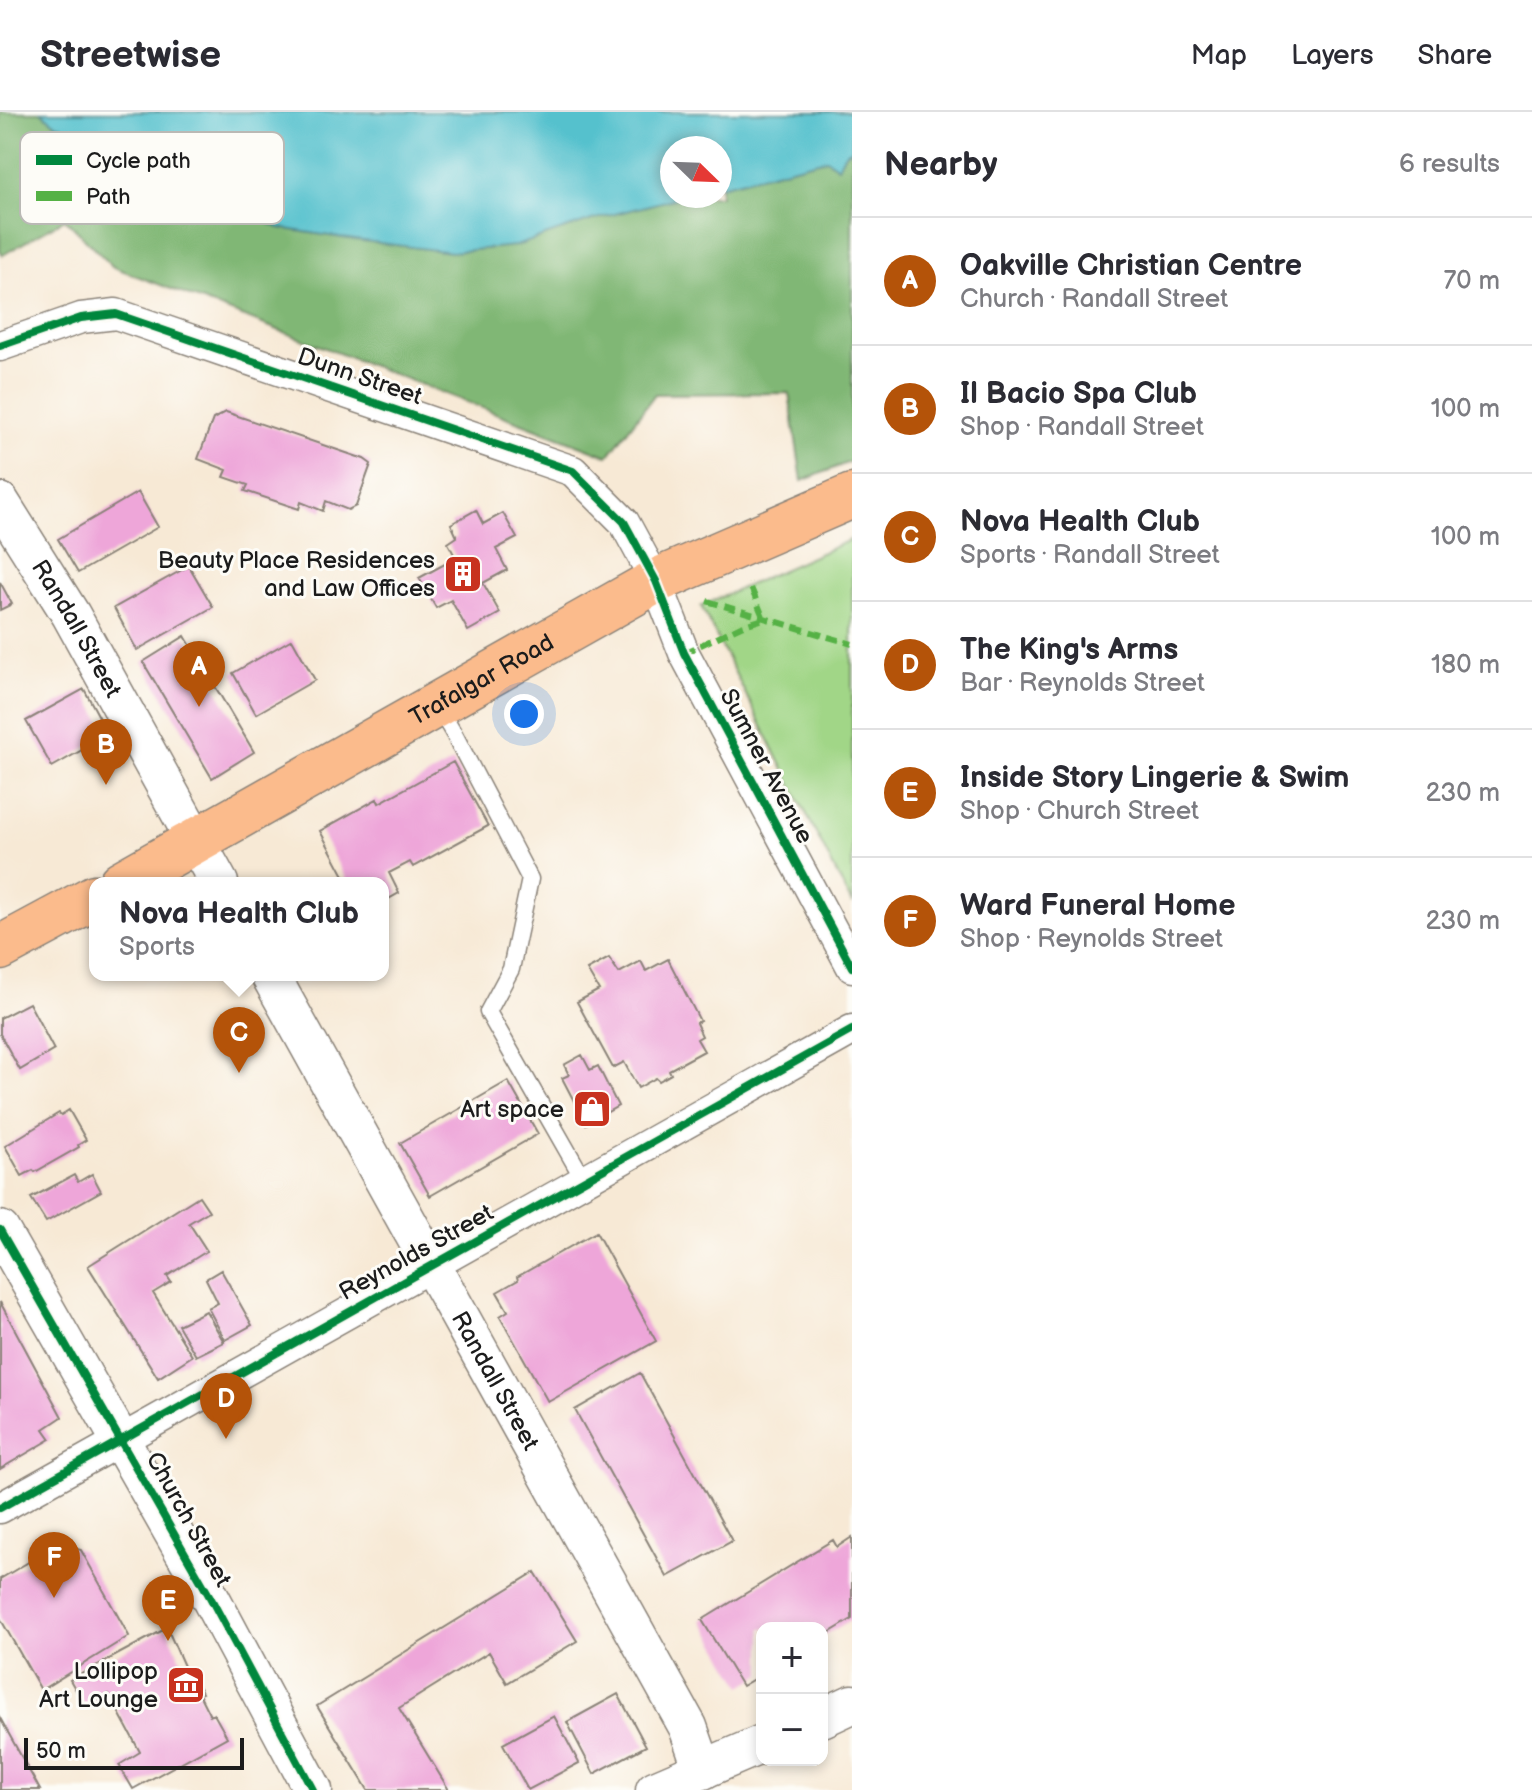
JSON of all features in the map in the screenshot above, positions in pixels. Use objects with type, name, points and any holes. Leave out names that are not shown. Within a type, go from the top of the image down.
[{"type":"main road","name":"Trafalgar Road","points":[[132,877],[656,581],[852,496]]},
{"type":"main road","points":[[0,948],[89,900]]},
{"type":"street","name":"Dunn Street","points":[[0,346],[81,318],[116,314],[573,471],[624,522],[656,581]]},
{"type":"street","name":"Randall Street","points":[[0,502],[71,615],[216,877]]},
{"type":"street","name":"Sumner Avenue","points":[[656,581],[684,653],[852,967]]},
{"type":"street","name":"Randall Street","points":[[273,981],[688,1727],[708,1780]]},
{"type":"street","name":"Reynolds Street","points":[[0,1508],[852,1030]]},
{"type":"street","name":"Church Street","points":[[0,1230],[122,1440],[313,1790]]},
{"type":"street","points":[[828,1715],[852,1704]]},
{"type":"street","points":[[655,1790],[708,1780],[756,1748]]},
{"type":"lane","points":[[437,706],[530,879],[511,969],[488,1012],[584,1180]]},
{"type":"green space","points":[[0,112],[147,112],[272,132],[20,132],[20,224],[56,224],[3,255],[0,250]]},
{"type":"green space","points":[[284,134],[660,194],[660,208],[732,208],[732,161],[852,136],[852,461],[802,481],[789,393],[655,394],[608,456],[113,267],[70,224],[284,224]]},
{"type":"green space","points":[[852,539],[852,904],[701,606]]},
{"type":"water","points":[[41,112],[852,112],[852,149],[845,153],[838,167],[826,159],[732,183],[732,136],[660,136],[660,202],[592,220],[516,246],[451,252],[355,240],[271,224],[284,224],[284,132],[77,132],[56,124]]},
{"type":"building","points":[[226,412],[371,464],[356,506],[348,510],[326,501],[323,511],[301,502],[299,509],[245,491],[248,485],[224,477],[227,470],[198,459],[213,419]]},
{"type":"building","points":[[138,492],[158,527],[78,573],[58,539]]},
{"type":"building","name":"Beauty Place Residences and Law Offices","points":[[476,510],[483,524],[503,513],[517,538],[496,549],[507,570],[483,583],[500,613],[468,631],[451,600],[436,608],[419,578],[456,558],[448,543],[457,537],[451,524]]},
{"type":"building","points":[[189,566],[213,607],[137,650],[114,608]]},
{"type":"building","points":[[0,582],[12,604],[0,610]]},
{"type":"building","points":[[185,636],[254,752],[212,778],[143,662]]},
{"type":"building","points":[[292,639],[315,680],[256,714],[233,673]]},
{"type":"building","points":[[84,689],[103,724],[97,727],[103,738],[52,767],[26,721]]},
{"type":"building","points":[[453,762],[488,826],[413,867],[410,862],[389,873],[399,893],[389,899],[389,877],[345,877],[320,831],[377,799],[379,803]]},
{"type":"building","points":[[609,958],[619,973],[641,961],[646,971],[668,959],[700,1021],[696,1023],[702,1036],[697,1039],[704,1051],[669,1070],[671,1074],[659,1081],[656,1078],[638,1088],[624,1062],[613,1068],[577,1002],[599,990],[587,970]]},
{"type":"building","points":[[29,1003],[54,1050],[20,1070],[0,1034],[0,1018]]},
{"type":"building","points":[[582,1055],[590,1070],[598,1066],[618,1106],[586,1124],[562,1078],[569,1075],[564,1065]]},
{"type":"building","points":[[508,1081],[538,1134],[430,1196],[400,1143]]},
{"type":"building","points":[[69,1110],[86,1140],[35,1172],[33,1170],[22,1176],[5,1146]]},
{"type":"building","points":[[92,1174],[101,1191],[46,1222],[31,1198],[74,1175],[78,1182]]},
{"type":"building","points":[[199,1196],[209,1211],[189,1223],[207,1251],[167,1276],[171,1282],[153,1293],[192,1356],[158,1378],[88,1266]]},
{"type":"building","points":[[596,1232],[656,1341],[548,1402],[500,1316],[508,1311],[497,1292],[518,1280],[517,1277]]},
{"type":"building","points":[[221,1270],[252,1325],[225,1340],[208,1308],[218,1303],[206,1279]]},
{"type":"building","points":[[0,1302],[62,1417],[44,1429],[51,1439],[0,1469]]},
{"type":"building","points":[[206,1311],[224,1342],[196,1356],[178,1325]]},
{"type":"building","points":[[640,1373],[732,1541],[667,1577],[575,1410]]},
{"type":"building","points":[[852,1537],[852,1619],[828,1633],[828,1622],[756,1622],[756,1678],[742,1686],[702,1620],[833,1540],[837,1547]]},
{"type":"building","points":[[43,1539],[81,1550],[129,1636],[41,1690],[0,1618],[0,1579],[37,1557],[30,1547]]},
{"type":"building","points":[[535,1572],[577,1641],[507,1683],[489,1652],[399,1708],[449,1790],[368,1790],[317,1706]]},
{"type":"building","points":[[167,1628],[187,1673],[190,1671],[202,1693],[199,1694],[210,1716],[214,1714],[227,1737],[133,1789],[119,1765],[140,1752],[109,1694],[85,1706],[70,1680]]},
{"type":"building","points":[[618,1694],[646,1746],[594,1774],[567,1722]]},
{"type":"building","points":[[554,1716],[579,1763],[528,1790],[503,1744]]},
{"type":"building","points":[[0,1718],[40,1790],[0,1790]]},
{"type":"marked path","points":[[684,653],[741,626],[764,619],[749,583]]},
{"type":"marked path","points":[[707,601],[852,644]]},
{"type":"cycle path","points":[[0,346],[81,318],[116,314],[573,471],[624,522],[656,581],[684,653],[852,967]]},
{"type":"cycle path","points":[[0,1508],[852,1030]]},
{"type":"cycle path","points":[[0,1230],[210,1597],[313,1790]]},
{"type":"place","name":"Beauty Place Residences and Law Offices","points":[[463,574]]},
{"type":"place","name":"Oakville Christian Centre","points":[[199,707]]},
{"type":"place","name":"Il Bacio Spa Club","points":[[106,785]]},
{"type":"place","name":"Nova Health Club","points":[[239,1073]]},
{"type":"place","name":"Art space","points":[[592,1109]]},
{"type":"place","name":"The King's Arms","points":[[226,1439]]},
{"type":"place","name":"Ward Funeral Home","points":[[54,1598]]},
{"type":"place","name":"Inside Story Lingerie & Swim","points":[[168,1641]]},
{"type":"place","name":"Lollipop Art Lounge","points":[[186,1685]]}]
